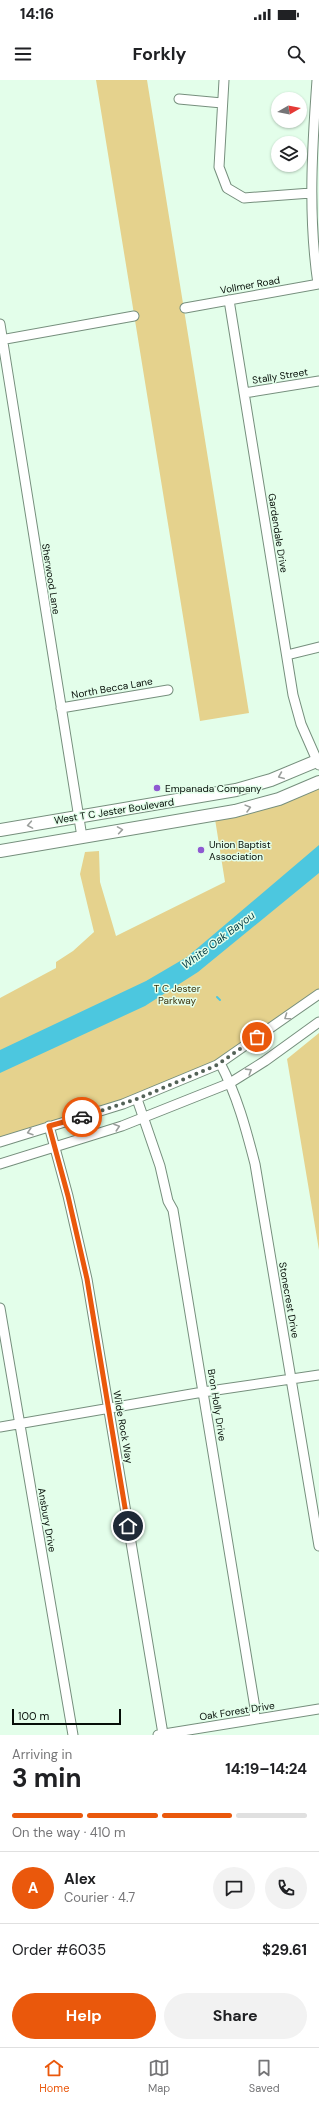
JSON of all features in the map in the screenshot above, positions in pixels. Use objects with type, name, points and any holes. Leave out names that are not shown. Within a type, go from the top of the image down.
[{"type":"main road","name":"West T C Jester Boulevard","points":[[0,830],[236,790],[271,780],[318,762]]},
{"type":"main road","name":"West T C Jester Boulevard","points":[[0,851],[235,811],[279,799],[319,782]]},
{"type":"street","points":[[224,80],[219,167],[227,188],[244,198],[311,193]]},
{"type":"street","points":[[317,80],[311,193],[311,231],[318,284]]},
{"type":"street","points":[[178,99],[222,103]]},
{"type":"street","name":"Vollmer Road","points":[[185,308],[318,284]]},
{"type":"street","name":"Gardendale Drive","points":[[229,300],[287,655],[301,724],[318,762]]},
{"type":"street","points":[[1,339],[134,316]]},
{"type":"street","name":"Sherwood Lane","points":[[0,324],[1,339],[82,837]]},
{"type":"street","name":"Stally Street","points":[[244,393],[319,381]]},
{"type":"street","points":[[287,655],[319,647]]},
{"type":"street","name":"North Becca Lane","points":[[61,708],[168,690]]},
{"type":"street","points":[[0,1142],[137,1099],[220,1063],[319,994]]},
{"type":"street","points":[[0,1164],[144,1118],[230,1083],[265,1061],[319,1022]]},
{"type":"street","name":"Stonecrest Drive","points":[[220,1063],[230,1083],[246,1127],[255,1164],[319,1546]]},
{"type":"street","name":"Bron Holly Drive","points":[[137,1099],[160,1166],[168,1201],[173,1210],[255,1708],[254,1719]]},
{"type":"street","name":"Wilde Rock Way","points":[[49,1126],[87,1279],[161,1735]]},
{"type":"street","name":"Ansbury Drive","points":[[0,1308],[73,1735]]},
{"type":"street","points":[[0,1427],[203,1392],[319,1375]]},
{"type":"street","name":"Oak Forest Drive","points":[[161,1735],[319,1709]]},
{"type":"green space","points":[[96,80],[147,80],[249,713],[200,721]]},
{"type":"green space","name":"T C Jester Parkway","points":[[319,787],[319,991],[214,1063],[136,1096],[0,1138],[0,998],[56,968],[56,962],[73,951],[94,932],[80,874],[85,852],[99,851],[100,882],[116,936],[225,882],[215,819]]},
{"type":"green space","points":[[319,1033],[319,1250],[287,1059]]},
{"type":"water","name":"White Oak Bayou","points":[[319,845],[319,873],[198,972],[145,1006],[0,1073],[0,1050],[146,981],[187,957]]},
{"type":"waterway","points":[[217,997],[220,1000]]},
{"type":"way so far","points":[[82,1117],[137,1099],[217,1065],[257,1037]]},
{"type":"place","name":"Empanada Company","points":[[157,788]]},
{"type":"place","name":"Union Baptist Association","points":[[201,850]]},
{"type":"route","points":[[82,1117],[49,1126],[68,1196],[87,1279],[128,1526]]}]
